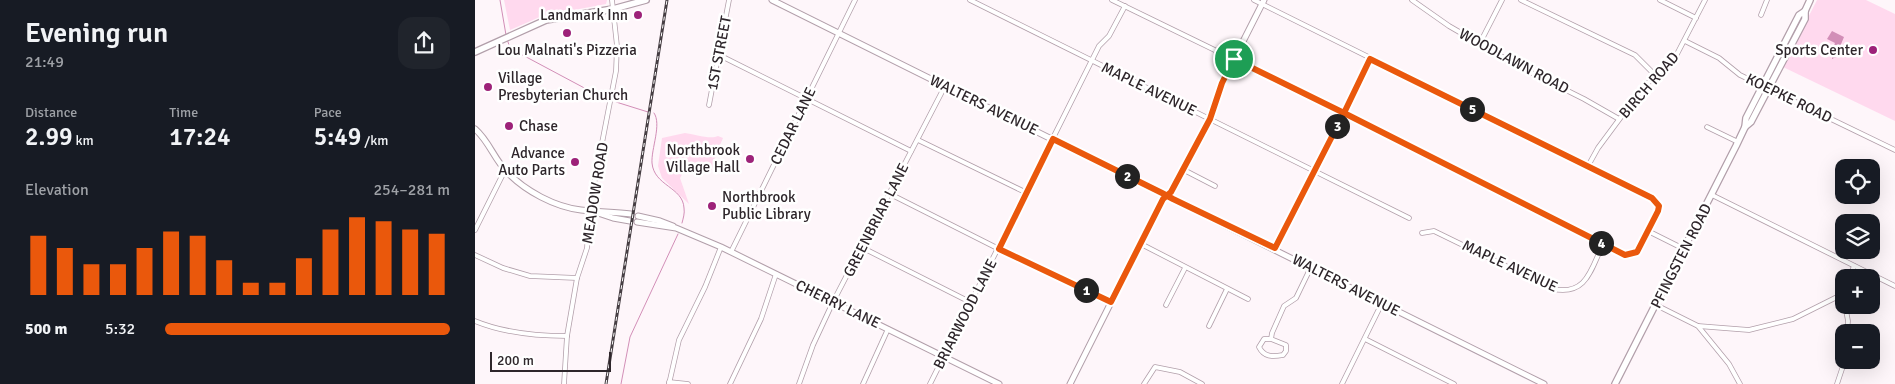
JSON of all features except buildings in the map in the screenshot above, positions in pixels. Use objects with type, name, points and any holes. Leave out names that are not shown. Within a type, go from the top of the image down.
[{"type":"main road","points":[[475,52],[546,20],[613,9],[646,0]]},
{"type":"main road","name":"PFINGSTEN ROAD","points":[[1745,127],[1751,122],[1805,19],[1805,11],[1810,0]]},
{"type":"main road","name":"PFINGSTEN ROAD","points":[[1615,384],[1712,195],[1745,127],[1746,118],[1778,54],[1799,15],[1805,11]]},
{"type":"main road","points":[[1778,54],[1785,57]]},
{"type":"street","name":"MEADOW ROAD","points":[[564,383],[567,336],[577,278],[587,248],[589,210],[612,94],[617,46],[612,0]]},
{"type":"street","name":"1ST STREET","points":[[709,106],[729,0]]},
{"type":"street","name":"WALTERS AVENUE","points":[[772,0],[1275,248],[1544,384]]},
{"type":"street","name":"CEDAR LANE","points":[[731,252],[855,0]]},
{"type":"street","name":"MAPLE AVENUE","points":[[970,0],[1409,218]]},
{"type":"street","points":[[1113,0],[1344,113],[1625,255],[1637,252],[1658,211],[1659,206],[1652,198],[1370,59],[1263,2],[1254,0]]},
{"type":"street","name":"WOODLAWN ROAD","points":[[1412,0],[1449,26],[1518,66],[1619,119]]},
{"type":"street","points":[[1480,43],[1502,0]]},
{"type":"street","points":[[1521,0],[1635,55],[1655,75]]},
{"type":"street","points":[[1660,0],[1696,18]]},
{"type":"street","name":"BIRCH ROAD","points":[[1588,166],[1598,148],[1641,90],[1671,61],[1685,41],[1705,0]]},
{"type":"street","points":[[1761,15],[1767,0]]},
{"type":"street","points":[[1070,384],[1163,199],[1168,196],[1184,170],[1210,119],[1222,83],[1263,2]]},
{"type":"street","name":"BRIARWOOD LANE","points":[[930,384],[1099,46],[1109,36],[1125,6]]},
{"type":"street","name":"KOEPKE ROAD","points":[[1685,41],[1719,58],[1740,75],[1895,150]]},
{"type":"street","points":[[719,55],[911,150]]},
{"type":"street","points":[[1275,248],[1370,59]]},
{"type":"street","name":"GREENBRIAR LANE","points":[[799,384],[813,345],[833,302],[863,248],[945,86]]},
{"type":"street","points":[[1707,127],[1738,142]]},
{"type":"street","points":[[475,129],[483,136],[505,170],[517,182],[563,206],[589,210],[613,218],[630,221]]},
{"type":"street","points":[[918,140],[1027,193]]},
{"type":"street","points":[[475,230],[505,170]]},
{"type":"street","points":[[1184,170],[1215,186]]},
{"type":"street","points":[[890,194],[999,249],[1111,302]]},
{"type":"street","points":[[1712,195],[1895,286]]},
{"type":"street","points":[[596,212],[631,214]]},
{"type":"street","name":"CHERRY LANE","points":[[638,216],[660,221],[721,247],[998,384]]},
{"type":"street","name":"CHERRY LANE","points":[[637,222],[675,228]]},
{"type":"street","name":"MAPLE AVENUE","points":[[1422,233],[1434,231],[1553,290],[1562,291],[1570,291],[1586,280],[1603,244]]},
{"type":"street","points":[[1648,231],[1684,249]]},
{"type":"street","points":[[1141,244],[1248,299]]},
{"type":"street","points":[[688,384],[669,383],[679,340],[705,287],[721,247]]},
{"type":"street","points":[[863,248],[970,302]]},
{"type":"street","points":[[475,255],[503,268],[530,276],[577,278]]},
{"type":"street","points":[[1271,339],[1284,306],[1296,298],[1311,267]]},
{"type":"street","points":[[1166,305],[1185,268]]},
{"type":"street","points":[[730,384],[761,318],[776,274]]},
{"type":"street","points":[[1209,326],[1227,289]]},
{"type":"street","points":[[1656,305],[1698,326],[1749,330],[1793,319],[1835,299]]},
{"type":"street","points":[[1342,384],[1382,303]]},
{"type":"street","points":[[475,321],[520,334],[567,336]]},
{"type":"street","points":[[1698,326],[1729,364],[1741,384]]},
{"type":"street","points":[[863,384],[888,329]]},
{"type":"street","points":[[1264,339],[1271,339],[1286,345],[1286,351],[1283,355],[1271,356],[1261,352],[1260,343],[1264,339]]},
{"type":"street","points":[[1365,339],[1454,384]]},
{"type":"street","points":[[1144,384],[1155,367],[1180,372],[1203,384]]},
{"type":"street","points":[[1837,384],[1842,369]]},
{"type":"street","points":[[557,384],[564,383]]},
{"type":"shaded area","points":[[504,0],[607,0],[606,4],[542,16],[510,30]]},
{"type":"shaded area","points":[[1817,0],[1866,0],[1895,14],[1895,121],[1783,67]]},
{"type":"shaded area","points":[[1832,31],[1844,37],[1839,49],[1840,55],[1832,59],[1832,49],[1827,47],[1829,45],[1833,47],[1835,43],[1827,39]]},
{"type":"shaded area","points":[[685,133],[723,138],[711,173],[705,170],[684,171],[680,178],[689,204],[662,178],[658,166],[662,138]]},
{"type":"waterway","points":[[500,0],[506,35]]},
{"type":"waterway","points":[[507,39],[509,45],[515,51],[605,99]]},
{"type":"waterway","points":[[616,102],[648,112]]},
{"type":"waterway","points":[[654,113],[657,123],[652,157],[654,171],[663,182],[679,195],[684,208],[682,223]]},
{"type":"waterway","points":[[621,384],[630,337],[678,234]]},
{"type":"railway","points":[[606,384],[667,0]]},
{"type":"place","name":"Landmark Inn","points":[[638,15]]},
{"type":"place","name":"Lou Malnati's Pizzeria","points":[[567,33]]},
{"type":"place","name":"Sports Center","points":[[1873,50]]},
{"type":"place","name":"Village Presbyterian Church","points":[[488,87]]},
{"type":"place","name":"Chase","points":[[509,126]]},
{"type":"place","name":"Northbrook Village Hall","points":[[750,159]]},
{"type":"place","name":"Advance Auto Parts","points":[[575,162]]},
{"type":"place","name":"Northbrook Public Library","points":[[712,206]]},
{"type":"route","points":[[1234,59],[1222,83],[1210,119],[1184,170],[1171,192],[1168,196],[1163,199],[1111,302],[999,249],[1053,139],[1162,193],[1168,196],[1173,199],[1275,248],[1344,113],[1625,255],[1637,252],[1658,211],[1659,206],[1652,198],[1370,59],[1344,113],[1234,59]]}]
